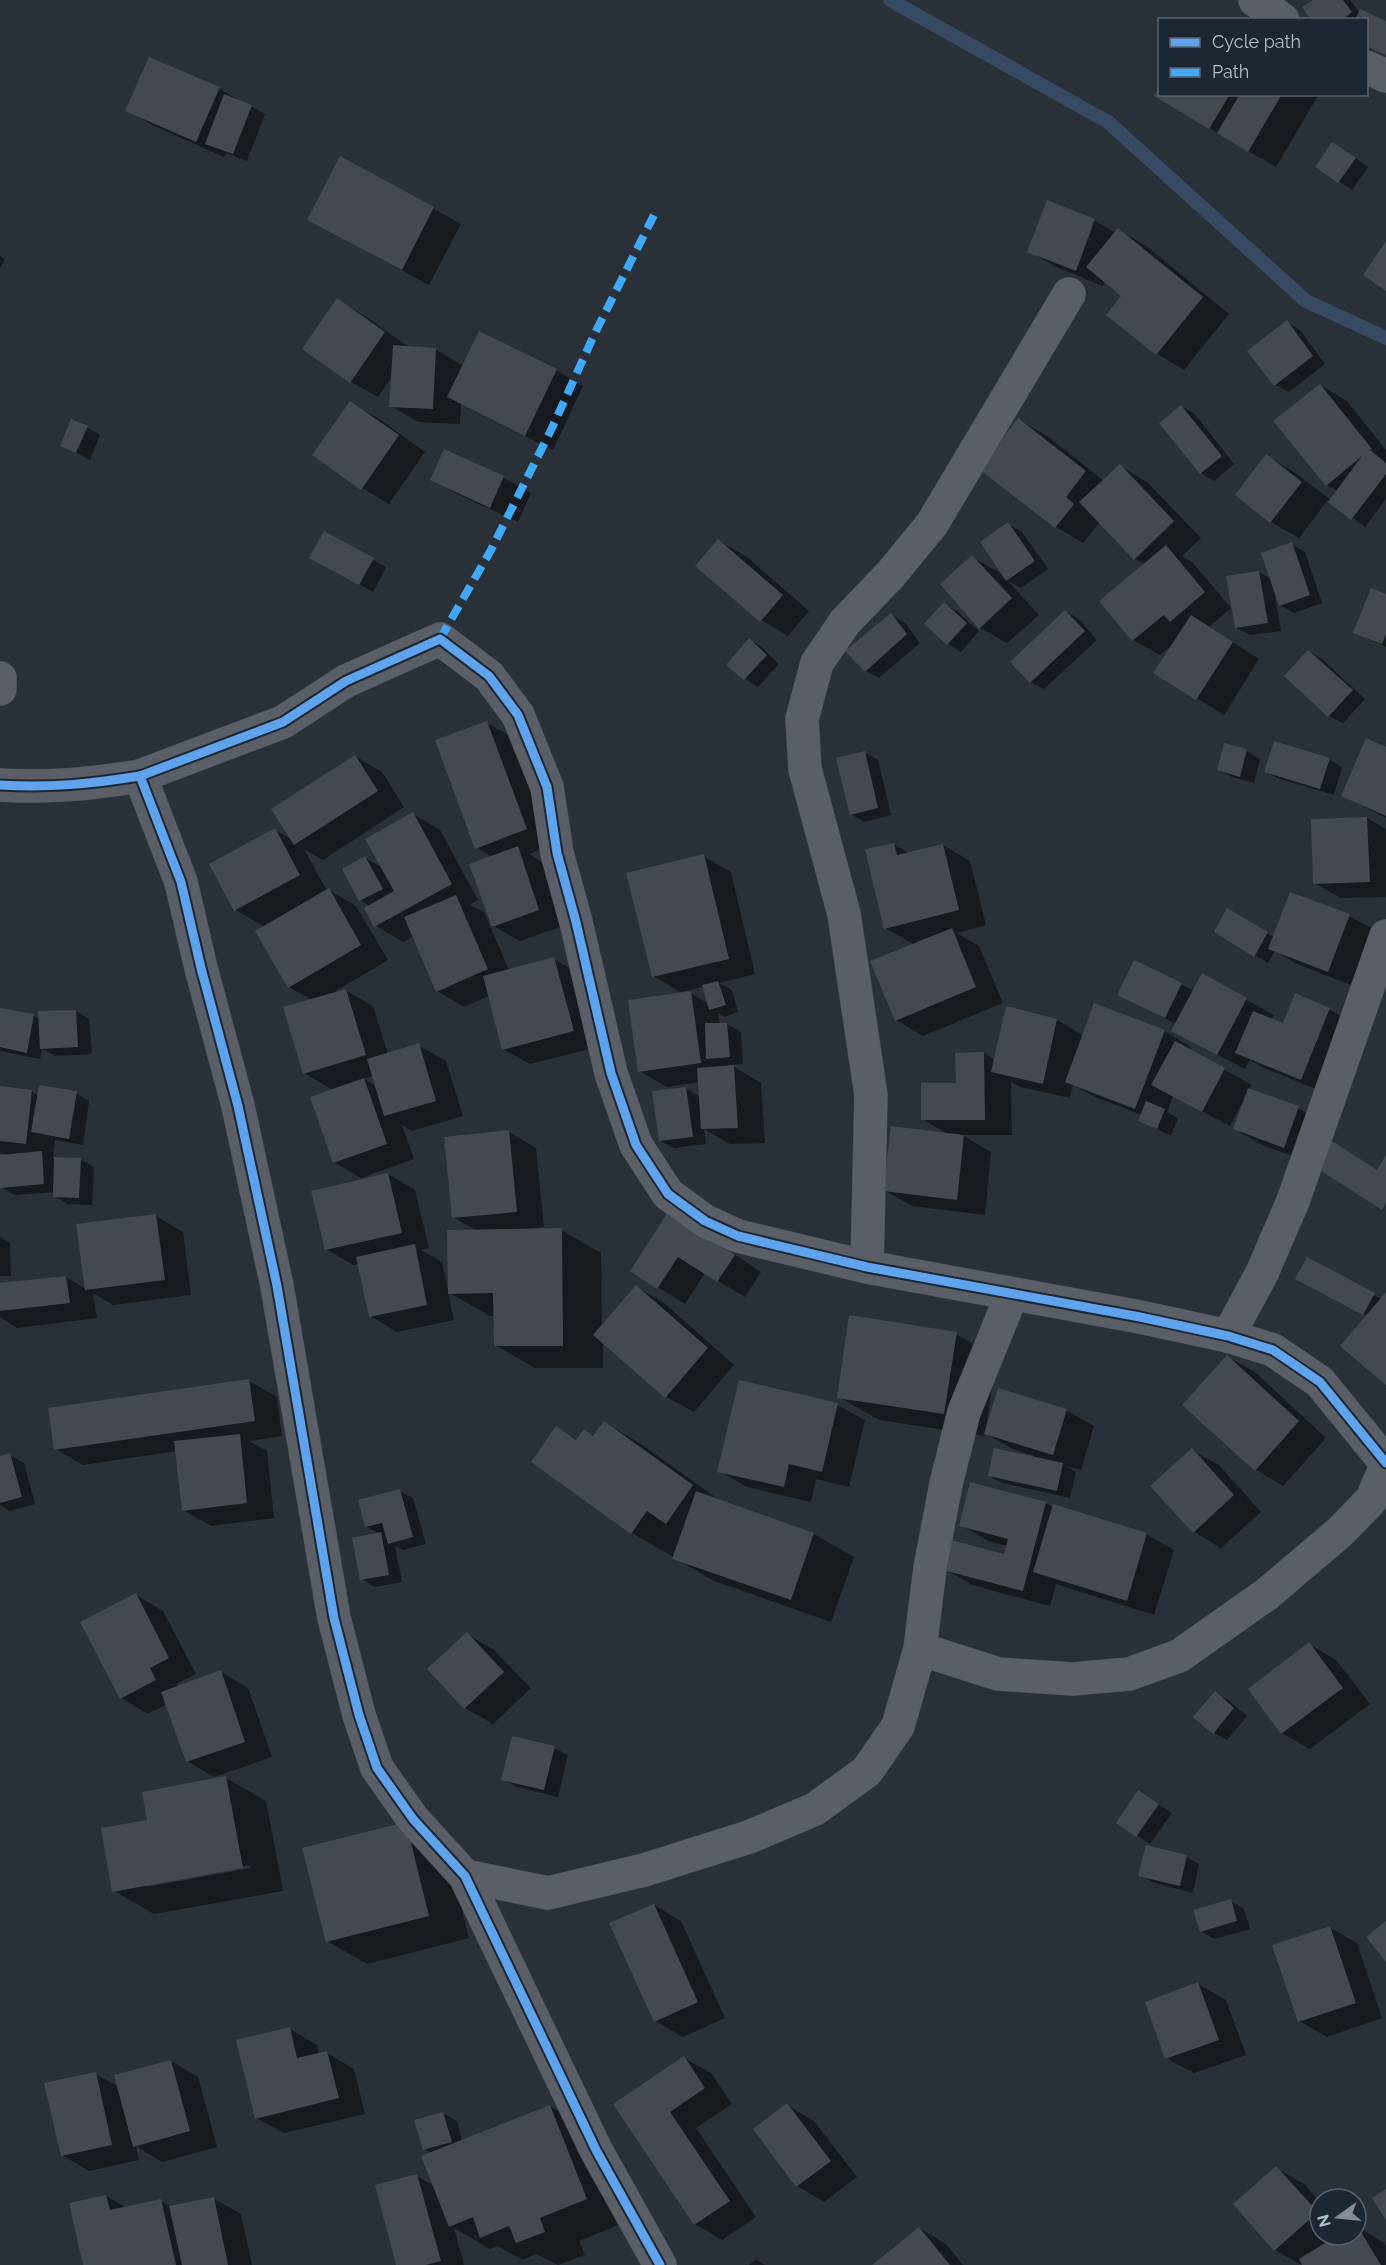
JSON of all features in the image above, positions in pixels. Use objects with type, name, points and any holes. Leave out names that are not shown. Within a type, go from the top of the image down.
[{"type":"street","points":[[1255,0],[1280,18]]},
{"type":"street","points":[[1368,68],[1386,76]]},
{"type":"street","points":[[867,1267],[871,1095],[844,914],[805,769],[802,719],[817,663],[845,622],[891,574],[932,524],[1069,294]]},
{"type":"street","points":[[0,785],[38,788],[88,785],[140,776],[283,722],[346,681],[440,639],[489,676],[518,715],[547,787],[557,853],[576,922],[611,1073],[636,1144],[668,1194],[705,1221],[738,1236],[867,1267],[1140,1317],[1228,1336],[1273,1350],[1320,1382],[1386,1465],[1372,1499],[1340,1532],[1267,1594],[1179,1656],[1129,1674],[1073,1679],[998,1674],[920,1649]]},
{"type":"street","points":[[0,678],[0,689]]},
{"type":"street","points":[[140,776],[181,882],[201,968],[238,1106],[277,1286],[334,1618],[358,1715],[377,1768],[413,1819],[465,1876],[596,2150],[660,2265]]},
{"type":"street","points":[[1228,1336],[1262,1273],[1293,1201],[1386,936]]},
{"type":"street","points":[[465,1876],[548,1893],[644,1870],[749,1838],[815,1809],[867,1771],[898,1726],[920,1649],[934,1547],[946,1484],[964,1412],[1012,1294]]},
{"type":"building","points":[[1313,0],[1343,0],[1352,12],[1344,18],[1310,18],[1302,7]]},
{"type":"building","points":[[1360,9],[1386,21],[1386,55],[1368,47],[1368,18],[1356,18]]},
{"type":"building","points":[[149,57],[220,87],[196,142],[125,111]]},
{"type":"building","points":[[1158,90],[1158,96],[1229,96],[1209,129],[1154,96]]},
{"type":"building","points":[[224,94],[252,105],[233,154],[205,144]]},
{"type":"building","points":[[1239,96],[1281,96],[1248,152],[1217,133]]},
{"type":"building","points":[[1332,142],[1356,158],[1338,183],[1315,167]]},
{"type":"building","points":[[340,156],[434,207],[402,270],[307,220]]},
{"type":"building","points":[[1047,200],[1095,219],[1076,271],[1027,252]]},
{"type":"building","points":[[1118,228],[1203,297],[1156,355],[1106,315],[1121,296],[1086,267]]},
{"type":"building","points":[[1386,241],[1386,291],[1363,275]]},
{"type":"building","points":[[337,298],[385,332],[350,383],[302,349]]},
{"type":"building","points":[[1287,320],[1313,356],[1274,386],[1247,351]]},
{"type":"building","points":[[479,331],[557,369],[525,436],[447,397]]},
{"type":"building","points":[[393,345],[436,348],[433,409],[389,407]]},
{"type":"building","points":[[1320,384],[1372,449],[1370,450],[1386,463],[1386,474],[1351,520],[1328,502],[1362,456],[1326,486],[1273,421]]},
{"type":"building","points":[[350,401],[399,435],[361,490],[312,455]]},
{"type":"building","points":[[1181,405],[1222,456],[1200,474],[1159,423]]},
{"type":"building","points":[[1018,418],[1086,471],[1066,497],[1074,504],[1055,528],[979,469]]},
{"type":"building","points":[[71,419],[88,426],[76,453],[60,446]]},
{"type":"building","points":[[444,449],[504,476],[490,508],[430,480]]},
{"type":"building","points":[[1266,454],[1302,482],[1270,523],[1235,495]]},
{"type":"building","points":[[1120,464],[1174,521],[1134,560],[1079,502]]},
{"type":"building","points":[[1008,522],[1035,561],[1006,581],[980,542]]},
{"type":"building","points":[[324,531],[374,558],[359,585],[309,558]]},
{"type":"building","points":[[718,539],[783,595],[760,622],[695,566]]},
{"type":"building","points":[[1292,542],[1310,595],[1279,606],[1261,553]]},
{"type":"building","points":[[1166,545],[1205,592],[1170,622],[1164,615],[1132,641],[1099,601]]},
{"type":"building","points":[[972,555],[1012,598],[979,629],[940,584]]},
{"type":"building","points":[[1259,571],[1268,623],[1235,628],[1226,576]]},
{"type":"building","points":[[1371,588],[1386,594],[1386,634],[1382,644],[1353,633]]},
{"type":"building","points":[[944,602],[967,623],[947,645],[924,624]]},
{"type":"building","points":[[1065,610],[1085,631],[1030,683],[1010,662]]},
{"type":"building","points":[[891,613],[907,634],[865,672],[845,651]]},
{"type":"building","points":[[1191,615],[1233,642],[1196,700],[1153,673]]},
{"type":"building","points":[[749,638],[767,655],[744,680],[726,665]]},
{"type":"building","points":[[1308,650],[1353,690],[1328,717],[1284,676]]},
{"type":"building","points":[[487,721],[527,829],[475,849],[435,740]]},
{"type":"building","points":[[1366,738],[1386,747],[1386,816],[1341,796]]},
{"type":"building","points":[[1274,741],[1330,758],[1320,789],[1264,772]]},
{"type":"building","points":[[1224,743],[1247,749],[1240,777],[1217,770]]},
{"type":"building","points":[[865,751],[878,808],[850,815],[836,758]]},
{"type":"building","points":[[355,755],[378,791],[294,845],[271,809]]},
{"type":"building","points":[[413,812],[452,884],[374,927],[364,908],[394,891],[365,839]]},
{"type":"building","points":[[1367,817],[1370,882],[1313,884],[1311,819]]},
{"type":"building","points":[[275,828],[300,875],[234,911],[209,864]]},
{"type":"building","points":[[894,843],[897,855],[943,844],[959,910],[884,929],[865,849]]},
{"type":"building","points":[[518,846],[539,910],[492,927],[469,864]]},
{"type":"building","points":[[704,854],[729,959],[652,977],[626,873]]},
{"type":"building","points":[[365,856],[383,889],[359,901],[342,869]]},
{"type":"building","points":[[329,888],[361,945],[288,988],[255,931]]},
{"type":"building","points":[[1290,892],[1350,914],[1328,972],[1268,949]]},
{"type":"building","points":[[456,895],[488,969],[436,992],[404,917]]},
{"type":"building","points":[[1227,908],[1268,932],[1254,957],[1214,932]]},
{"type":"building","points":[[952,928],[976,987],[895,1021],[870,961]]},
{"type":"building","points":[[554,957],[574,1031],[502,1050],[483,976]]},
{"type":"building","points":[[1134,960],[1182,983],[1165,1018],[1117,995]]},
{"type":"building","points":[[1202,973],[1247,998],[1217,1055],[1171,1031]]},
{"type":"building","points":[[718,981],[726,1005],[709,1010],[702,985]]},
{"type":"building","points":[[346,989],[366,1055],[303,1074],[283,1007]]},
{"type":"building","points":[[691,991],[701,1063],[638,1072],[628,1000]]},
{"type":"building","points":[[1295,993],[1330,1008],[1301,1080],[1235,1053],[1253,1011],[1283,1023]]},
{"type":"building","points":[[1094,1003],[1165,1030],[1135,1109],[1065,1082]]},
{"type":"building","points":[[1006,1006],[1057,1019],[1043,1084],[991,1072]]},
{"type":"building","points":[[0,1008],[34,1014],[27,1053],[0,1047]]},
{"type":"building","points":[[76,1010],[78,1047],[40,1049],[38,1011]]},
{"type":"building","points":[[705,1023],[727,1023],[730,1057],[706,1059]]},
{"type":"building","points":[[1175,1041],[1225,1068],[1202,1112],[1151,1085]]},
{"type":"building","points":[[419,1043],[436,1101],[384,1116],[367,1059]]},
{"type":"building","points":[[984,1052],[985,1120],[921,1120],[921,1083],[956,1083],[955,1053]]},
{"type":"building","points":[[734,1065],[738,1128],[701,1129],[697,1068]]},
{"type":"building","points":[[364,1078],[387,1144],[333,1163],[310,1097]]},
{"type":"building","points":[[39,1085],[77,1091],[69,1139],[31,1132]]},
{"type":"building","points":[[0,1086],[32,1090],[26,1144],[0,1141]]},
{"type":"building","points":[[686,1087],[693,1137],[659,1141],[652,1091]]},
{"type":"building","points":[[1248,1088],[1299,1106],[1284,1148],[1233,1129]]},
{"type":"building","points":[[1146,1101],[1165,1109],[1157,1129],[1138,1121]]},
{"type":"building","points":[[891,1126],[964,1135],[957,1200],[883,1191]]},
{"type":"building","points":[[509,1130],[517,1212],[452,1218],[444,1137]]},
{"type":"building","points":[[1332,1141],[1377,1170],[1386,1155],[1386,1203],[1382,1210],[1315,1167]]},
{"type":"building","points":[[42,1151],[44,1184],[0,1188],[0,1155]]},
{"type":"building","points":[[54,1157],[81,1158],[79,1198],[53,1197]]},
{"type":"building","points":[[388,1173],[402,1233],[325,1250],[311,1191]]},
{"type":"building","points":[[668,1212],[735,1255],[717,1282],[678,1257],[657,1289],[630,1271]]},
{"type":"building","points":[[156,1214],[165,1280],[85,1290],[76,1224]]},
{"type":"building","points":[[562,1228],[563,1346],[494,1346],[493,1293],[448,1294],[447,1230]]},
{"type":"building","points":[[415,1244],[427,1305],[369,1317],[356,1257]]},
{"type":"building","points":[[1307,1257],[1375,1293],[1363,1315],[1295,1279]]},
{"type":"building","points":[[66,1276],[70,1303],[0,1311],[0,1283]]},
{"type":"building","points":[[636,1285],[708,1348],[665,1398],[593,1335]]},
{"type":"building","points":[[1386,1292],[1386,1385],[1340,1346]]},
{"type":"building","points":[[849,1315],[957,1332],[944,1414],[837,1398]]},
{"type":"building","points":[[1227,1355],[1299,1421],[1255,1471],[1182,1405]]},
{"type":"building","points":[[249,1379],[255,1421],[54,1450],[48,1408]]},
{"type":"building","points":[[739,1380],[838,1403],[822,1472],[789,1464],[784,1487],[717,1472]]},
{"type":"building","points":[[998,1388],[1067,1409],[1053,1455],[984,1434]]},
{"type":"building","points":[[604,1421],[693,1485],[666,1524],[647,1511],[631,1534],[531,1462],[556,1426],[576,1440],[584,1429],[593,1436]]},
{"type":"building","points":[[240,1434],[247,1503],[182,1511],[174,1441]]},
{"type":"building","points":[[994,1448],[1063,1463],[1057,1491],[988,1476]]},
{"type":"building","points":[[1192,1448],[1234,1495],[1193,1533],[1150,1486]]},
{"type":"building","points":[[10,1453],[22,1497],[0,1503],[0,1456]]},
{"type":"building","points":[[970,1482],[1046,1502],[1023,1591],[943,1570],[951,1540],[1004,1554],[1008,1539],[959,1526]]},
{"type":"building","points":[[400,1489],[413,1537],[388,1544],[382,1523],[365,1527],[358,1500]]},
{"type":"building","points":[[696,1491],[814,1533],[791,1600],[672,1559]]},
{"type":"building","points":[[1053,1504],[1147,1533],[1127,1601],[1033,1572]]},
{"type":"building","points":[[381,1532],[389,1575],[360,1580],[352,1538]]},
{"type":"building","points":[[136,1593],[169,1658],[150,1668],[156,1680],[120,1699],[80,1622]]},
{"type":"building","points":[[467,1632],[504,1672],[464,1709],[427,1669]]},
{"type":"building","points":[[1309,1642],[1343,1688],[1281,1734],[1248,1689]]},
{"type":"building","points":[[221,1670],[245,1742],[186,1762],[161,1692]]},
{"type":"building","points":[[1215,1691],[1234,1708],[1213,1734],[1193,1717]]},
{"type":"building","points":[[512,1736],[555,1746],[544,1790],[501,1780]]},
{"type":"building","points":[[226,1776],[243,1868],[112,1892],[101,1828],[147,1820],[142,1792]]},
{"type":"building","points":[[1138,1790],[1159,1804],[1136,1837],[1116,1823]]},
{"type":"building","points":[[406,1822],[429,1916],[326,1942],[302,1848]]},
{"type":"building","points":[[1146,1845],[1187,1855],[1180,1886],[1138,1876]]},
{"type":"building","points":[[1231,1899],[1237,1921],[1200,1932],[1193,1910]]},
{"type":"building","points":[[654,1904],[698,2002],[654,2022],[609,1923]]},
{"type":"building","points":[[1386,1921],[1386,1962],[1366,1937]]},
{"type":"building","points":[[1330,1926],[1356,2003],[1298,2022],[1272,1945]]},
{"type":"building","points":[[1198,1982],[1219,2040],[1165,2059],[1145,2002]]},
{"type":"building","points":[[290,2027],[297,2058],[327,2051],[339,2098],[255,2119],[236,2040]]},
{"type":"building","points":[[684,2056],[705,2088],[670,2112],[730,2201],[694,2225],[613,2104]]},
{"type":"building","points":[[171,2060],[190,2131],[133,2147],[114,2075]]},
{"type":"building","points":[[96,2072],[112,2145],[61,2156],[44,2083]]},
{"type":"building","points":[[787,2103],[831,2161],[796,2187],[753,2129]]},
{"type":"building","points":[[550,2105],[587,2199],[540,2218],[545,2232],[516,2243],[509,2226],[480,2238],[473,2217],[449,2227],[421,2156]]},
{"type":"building","points":[[443,2112],[452,2142],[423,2150],[414,2120]]},
{"type":"building","points":[[1276,2166],[1308,2201],[1308,2221],[1274,2251],[1233,2204]]},
{"type":"building","points":[[417,2174],[441,2261],[426,2265],[396,2265],[375,2185]]},
{"type":"building","points":[[1386,2189],[1386,2220],[1372,2198]]},
{"type":"building","points":[[106,2195],[110,2210],[161,2199],[176,2265],[83,2265],[69,2203]]},
{"type":"building","points":[[214,2197],[228,2265],[182,2265],[169,2206]]},
{"type":"building","points":[[919,2227],[950,2265],[872,2265]]},
{"type":"building","points":[[1368,2244],[1381,2265],[1302,2265],[1299,2259],[1318,2247],[1368,2247]]},
{"type":"waterway","points":[[890,0],[1108,122],[1306,301],[1386,338]]},
{"type":"marked path","points":[[440,639],[491,550],[654,215]]},
{"type":"cycle path","points":[[140,776],[283,722],[346,681],[440,639],[489,676],[518,715],[547,787],[557,853],[576,922],[611,1073],[636,1145],[668,1194],[705,1221],[738,1236],[867,1267],[1140,1317],[1228,1336],[1273,1350],[1320,1382],[1386,1463]]},
{"type":"cycle path","points":[[0,785],[70,785],[140,776],[181,882],[201,968],[238,1106],[277,1286],[334,1618],[359,1715],[377,1768],[413,1819],[465,1876],[596,2150],[660,2265]]}]
